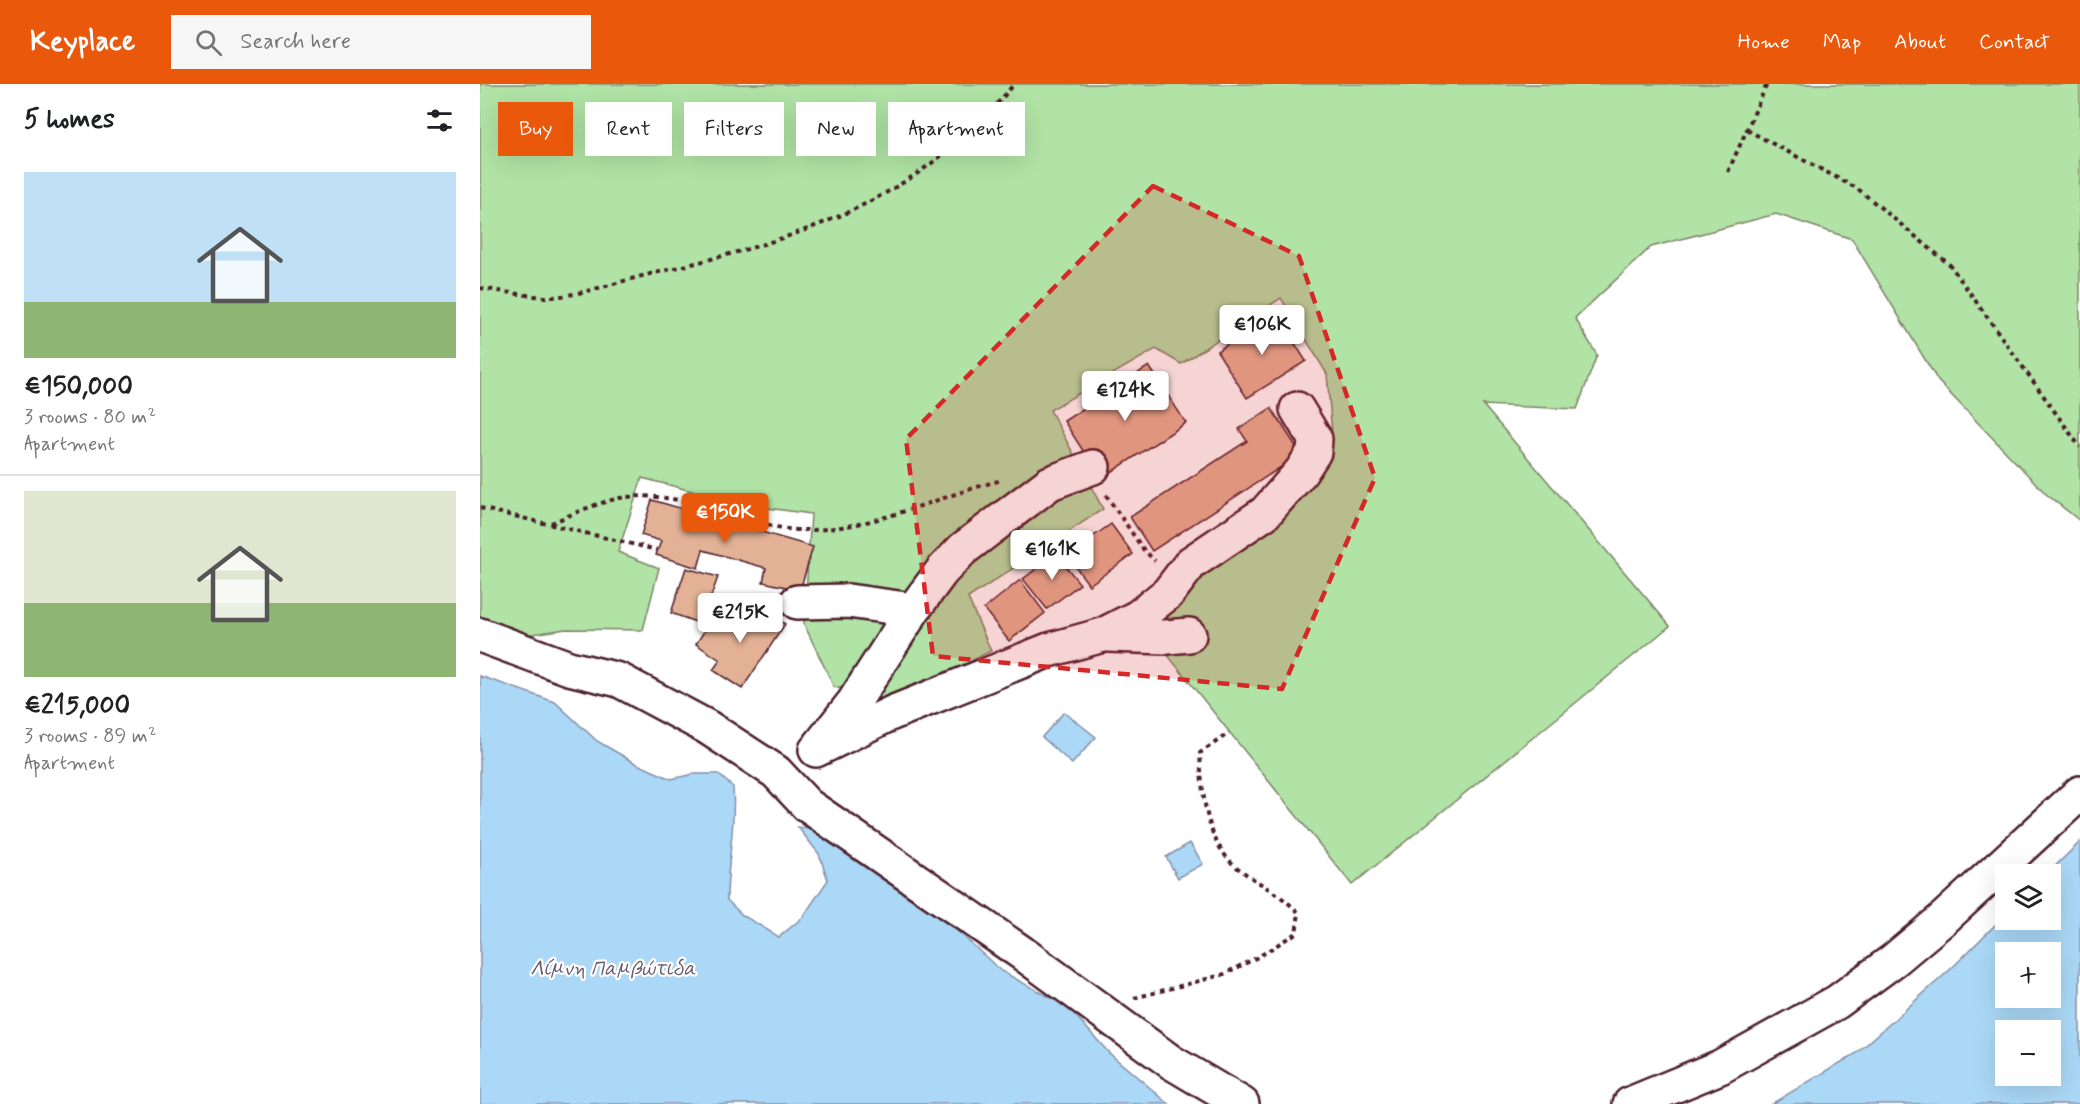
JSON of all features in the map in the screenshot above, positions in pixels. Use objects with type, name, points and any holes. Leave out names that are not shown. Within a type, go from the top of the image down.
[{"type":"lane","points":[[1103,635],[1138,617],[1179,579],[1191,563],[1265,513],[1314,452],[1315,439],[1297,410]]},
{"type":"lane","points":[[816,750],[854,702],[913,610],[942,571],[963,549],[1050,483],[1093,467]]},
{"type":"lane","points":[[797,602],[848,601],[913,610]]},
{"type":"lane","points":[[480,635],[569,668],[619,680],[647,692],[776,772],[807,805],[1022,953],[1171,1062],[1242,1104]]},
{"type":"lane","points":[[776,772],[892,713],[1012,664],[1083,639],[1103,635],[1167,637],[1189,635]]},
{"type":"lane","points":[[1630,1104],[1720,1066],[1837,1002],[1894,960],[1943,919],[1989,874],[2037,834],[2080,793]]},
{"type":"path","points":[[480,288],[550,297],[707,261],[807,229],[869,204],[940,159],[988,116],[1014,84]]},
{"type":"path","points":[[1728,172],[1767,84]]},
{"type":"path","points":[[1747,130],[1858,189],[1950,265],[2080,447]]},
{"type":"path","points":[[551,523],[597,504],[621,498],[652,496],[728,512],[777,528],[816,529],[852,525],[904,512],[962,490],[1007,478]]},
{"type":"path","points":[[480,508],[657,550]]},
{"type":"path","points":[[1125,520],[1143,549],[1179,579]]},
{"type":"path","points":[[1100,1010],[1116,1003],[1222,975],[1258,957],[1296,933],[1299,913],[1289,902],[1237,868],[1220,847],[1206,810],[1200,753],[1229,733]]},
{"type":"highlighted area","points":[[1153,186],[1299,256],[1375,478],[1282,689],[933,656],[906,439]]},
{"type":"green space","points":[[480,84],[2080,84],[2080,521],[2046,494],[1938,381],[1852,239],[1776,214],[1651,247],[1575,318],[1597,355],[1577,409],[1483,405],[1670,626],[1352,885],[1166,653],[1156,620],[1319,473],[1332,434],[1327,374],[1281,298],[1181,364],[1156,349],[1050,410],[1103,509],[968,598],[991,651],[893,700],[834,687],[804,624],[811,514],[746,505],[642,478],[618,552],[659,568],[643,630],[566,629],[480,642]]},
{"type":"water","name":"Λίμνη Παμβώτιδα","points":[[480,676],[555,702],[597,741],[635,763],[671,779],[694,774],[718,774],[733,787],[727,900],[742,915],[779,937],[803,917],[828,880],[819,854],[798,827],[825,829],[947,921],[1001,971],[1068,1007],[1109,1053],[1169,1104],[480,1104]]},
{"type":"water","points":[[1064,712],[1096,737],[1072,764],[1042,737]]},
{"type":"water","points":[[2080,842],[2080,1104],[1771,1104],[1857,1053],[1953,967],[1995,925],[1995,930],[2061,930],[2061,864],[2057,864]]},
{"type":"water","points":[[1190,843],[1203,864],[1178,878],[1166,857]]},
{"type":"building","points":[[1276,314],[1306,361],[1247,398],[1217,351]]},
{"type":"building","points":[[1149,366],[1186,423],[1101,479],[1064,421]]},
{"type":"building","points":[[1271,408],[1301,454],[1152,551],[1130,517],[1247,441],[1239,429]]},
{"type":"building","points":[[652,500],[813,547],[800,590],[763,582],[766,568],[703,550],[698,568],[656,555],[661,541],[641,535]]},
{"type":"building","points":[[1111,524],[1133,554],[1089,585],[1067,555]]},
{"type":"building","points":[[1056,554],[1080,584],[1047,609],[1023,579]]},
{"type":"building","points":[[686,568],[718,577],[701,624],[671,613]]},
{"type":"building","points":[[1020,580],[1045,613],[1009,641],[984,609]]},
{"type":"building","points":[[756,605],[785,624],[742,689],[713,670],[720,660],[696,644],[715,614],[740,631]]}]
